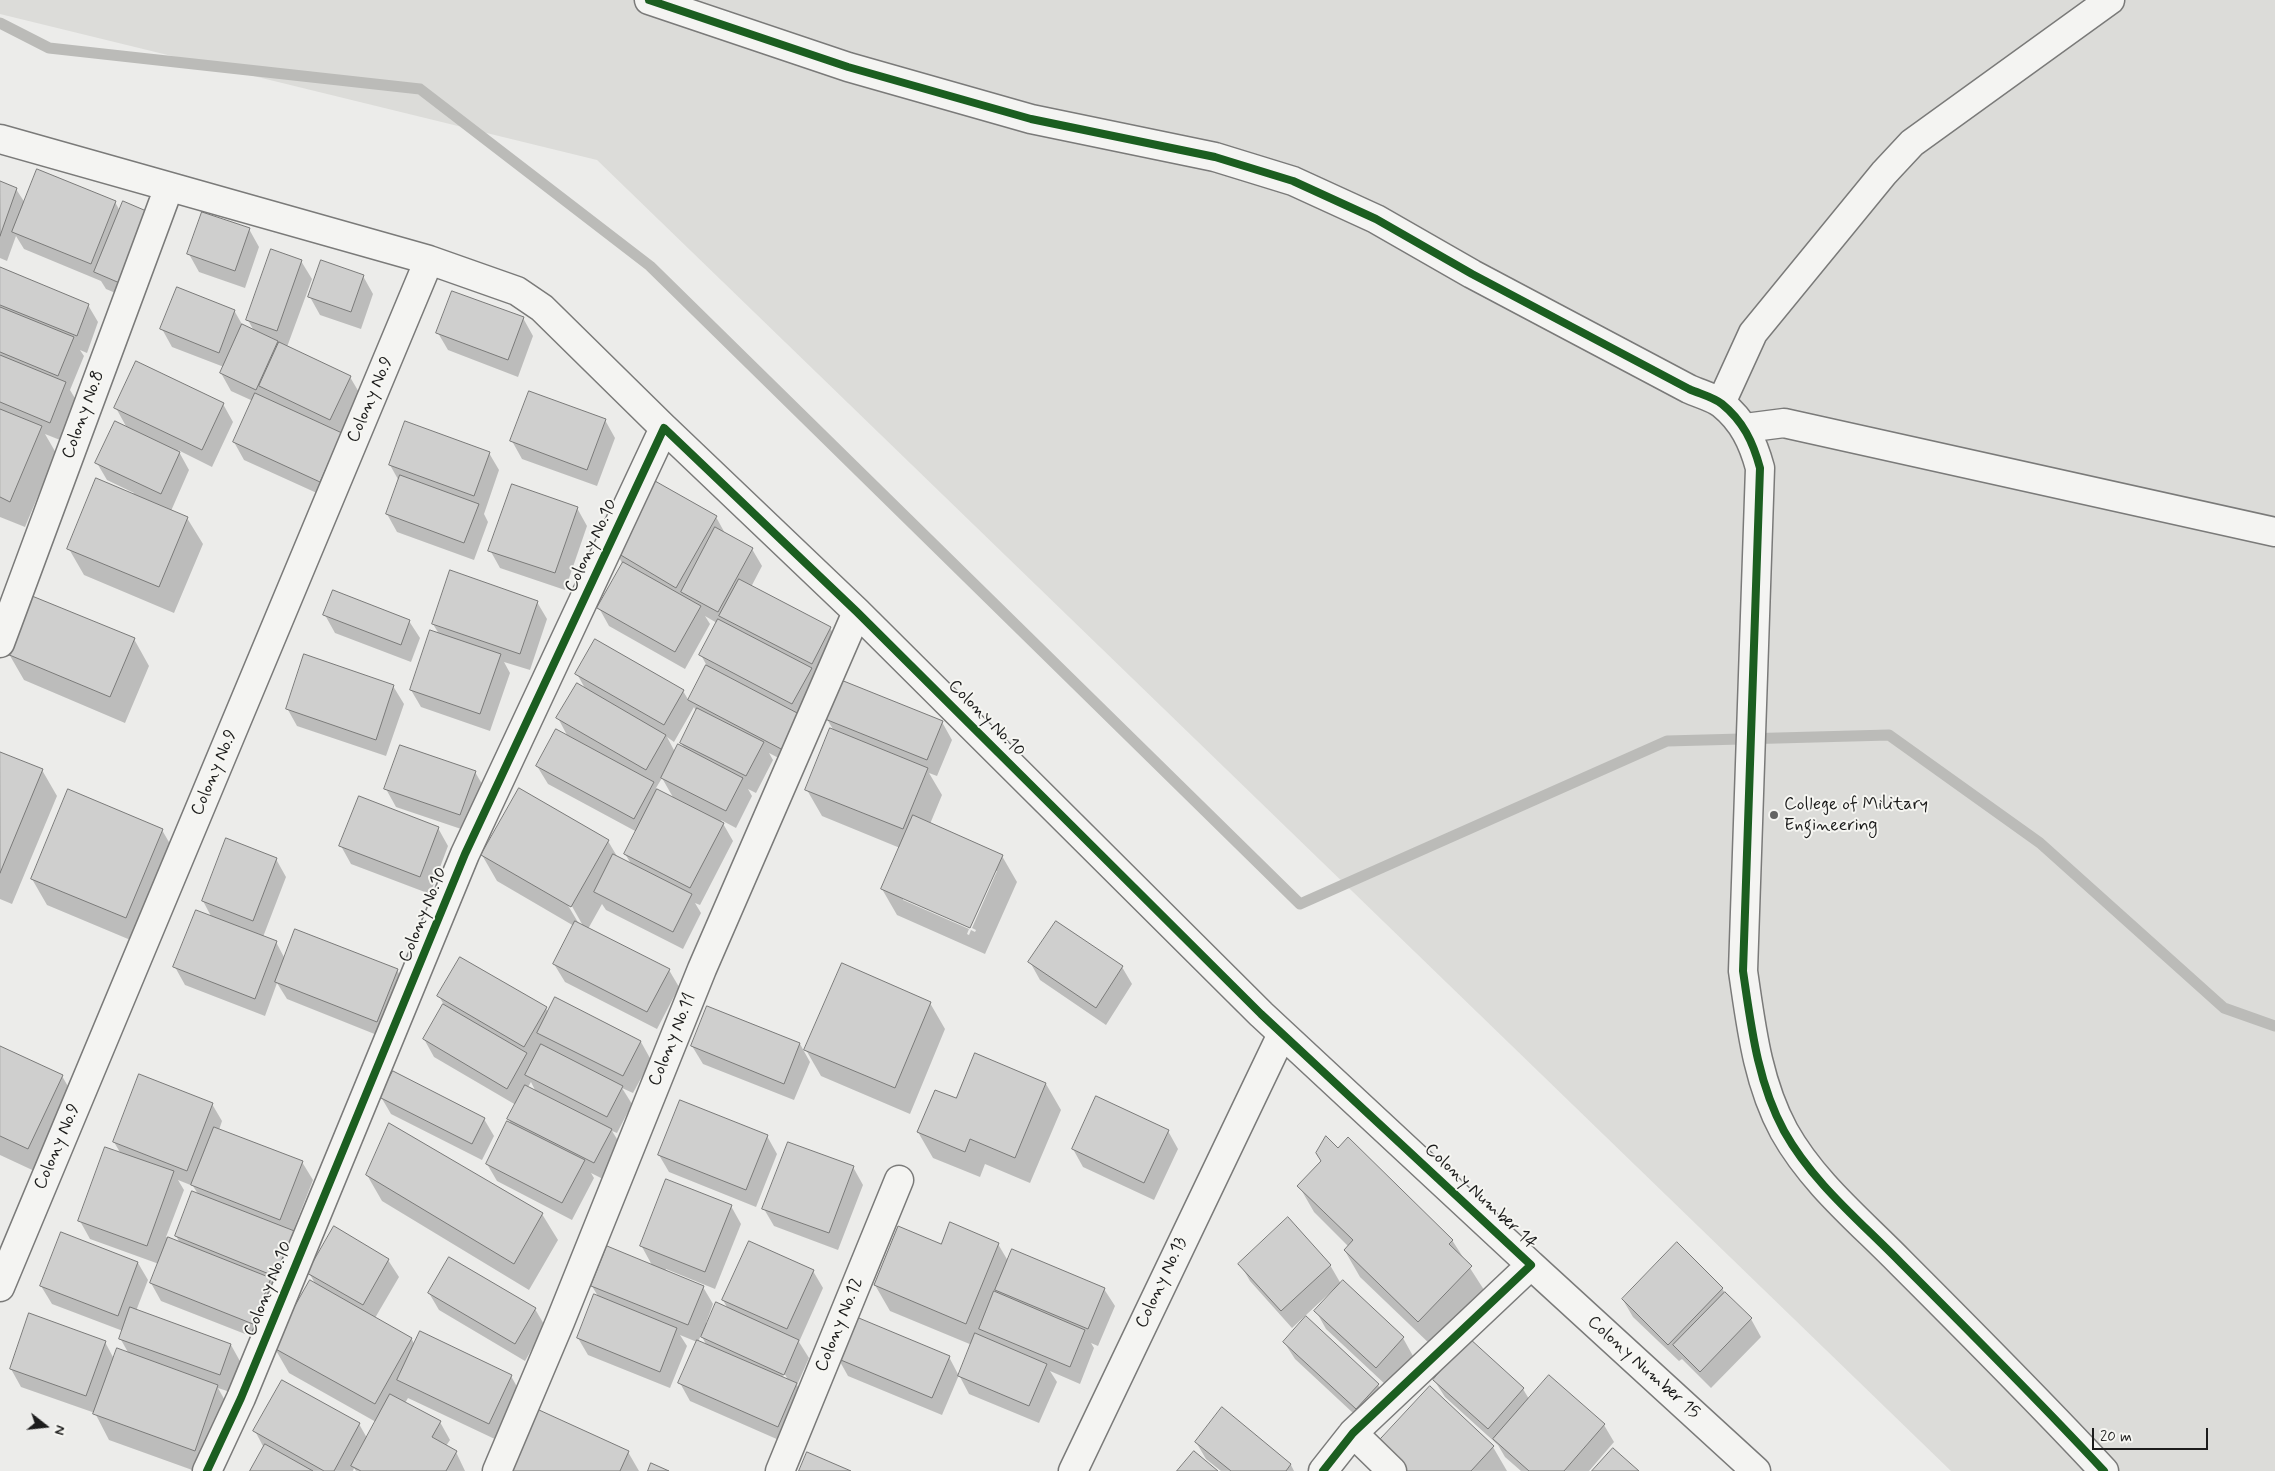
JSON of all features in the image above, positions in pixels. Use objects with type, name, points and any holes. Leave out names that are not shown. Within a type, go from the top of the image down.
[{"type":"street","points":[[649,0],[876,75],[1031,119],[1216,157],[1293,181],[1376,219],[1472,274],[1690,389],[1721,403],[1745,428],[1755,447],[1760,468],[1743,971],[1755,1052],[1768,1093],[1784,1130],[1815,1177],[2016,1378],[2104,1471]]},
{"type":"street","points":[[1721,403],[1753,333],[1884,173],[1912,143],[2110,0]]},
{"type":"street","points":[[0,139],[429,260],[517,291],[542,308],[664,428]]},
{"type":"street","name":"Colony No.8","points":[[0,643],[169,187]]},
{"type":"street","name":"Colony No.9","points":[[0,1287],[429,260]]},
{"type":"street","points":[[1745,428],[1784,423],[2275,532]]},
{"type":"street","name":"Colony No.10","points":[[207,1471],[241,1398],[465,854],[664,428],[857,612],[1282,1034]]},
{"type":"street","name":"Colony No.11","points":[[497,1471],[564,1313],[702,969],[857,612]]},
{"type":"street","name":"Colony No.13","points":[[1073,1471],[1251,1095],[1282,1034]]},
{"type":"street","name":"Colony Number 14","points":[[1282,1034],[1531,1265],[1352,1433],[1323,1471]]},
{"type":"street","name":"Colony No.12","points":[[780,1471],[899,1180]]},
{"type":"street","name":"Colony Number 15","points":[[1531,1265],[1756,1471]]},
{"type":"street","points":[[1352,1433],[1392,1471]]},
{"type":"shaded area","name":"College of Military Engineering","points":[[0,0],[2275,0],[2275,1471],[1951,1471],[597,160],[0,14]]},
{"type":"building","points":[[37,169],[116,201],[91,264],[12,232]]},
{"type":"building","points":[[0,181],[17,188],[0,236]]},
{"type":"building","points":[[123,201],[151,213],[122,284],[94,272]]},
{"type":"building","points":[[202,212],[250,228],[235,271],[187,254]]},
{"type":"building","points":[[271,249],[302,260],[277,331],[246,320]]},
{"type":"building","points":[[321,260],[364,275],[351,312],[308,297]]},
{"type":"building","points":[[0,267],[89,304],[77,336],[0,305]]},
{"type":"building","points":[[177,287],[235,310],[219,353],[160,329]]},
{"type":"building","points":[[452,291],[524,317],[508,360],[436,333]]},
{"type":"building","points":[[0,307],[74,337],[58,376],[0,352]]},
{"type":"building","points":[[242,324],[278,341],[256,390],[220,373]]},
{"type":"building","points":[[279,342],[351,376],[330,420],[259,386]]},
{"type":"building","points":[[0,355],[66,382],[50,423],[0,402]]},
{"type":"building","points":[[136,361],[224,403],[202,450],[114,408]]},
{"type":"building","points":[[529,391],[606,419],[587,470],[510,441]]},
{"type":"building","points":[[255,393],[342,433],[320,482],[233,442]]},
{"type":"building","points":[[0,409],[42,426],[10,502],[0,497]]},
{"type":"building","points":[[115,421],[180,452],[161,494],[95,463]]},
{"type":"building","points":[[405,421],[490,452],[474,496],[389,465]]},
{"type":"building","points":[[400,475],[479,504],[464,543],[386,514]]},
{"type":"building","points":[[96,478],[188,517],[159,587],[67,549]]},
{"type":"building","points":[[655,481],[717,516],[676,588],[614,551]]},
{"type":"building","points":[[512,484],[578,507],[555,573],[488,551]]},
{"type":"building","points":[[715,527],[753,548],[718,612],[681,592]]},
{"type":"building","points":[[623,562],[701,606],[675,652],[597,608]]},
{"type":"building","points":[[450,570],[538,601],[520,654],[432,624]]},
{"type":"building","points":[[739,579],[831,627],[812,664],[719,616]]},
{"type":"building","points":[[333,590],[410,620],[401,645],[323,615]]},
{"type":"building","points":[[32,596],[135,638],[110,697],[7,654]]},
{"type":"building","points":[[718,619],[812,668],[792,704],[699,655]]},
{"type":"building","points":[[430,630],[501,654],[480,714],[410,690]]},
{"type":"building","points":[[595,639],[684,690],[664,725],[575,674]]},
{"type":"building","points":[[304,654],[394,685],[376,740],[286,709]]},
{"type":"building","points":[[706,665],[801,715],[783,750],[688,700]]},
{"type":"building","points":[[841,680],[943,721],[927,760],[825,719]]},
{"type":"building","points":[[577,683],[666,735],[646,770],[556,718]]},
{"type":"building","points":[[697,708],[764,742],[746,776],[680,743]]},
{"type":"building","points":[[830,728],[928,768],[903,829],[805,790]]},
{"type":"building","points":[[556,729],[654,782],[634,819],[536,766]]},
{"type":"building","points":[[678,744],[743,778],[726,811],[661,778]]},
{"type":"building","points":[[400,745],[476,771],[460,815],[384,789]]},
{"type":"building","points":[[0,752],[43,769],[0,873]]},
{"type":"building","points":[[519,788],[609,840],[571,907],[481,855]]},
{"type":"building","points":[[68,789],[163,829],[126,918],[31,879]]},
{"type":"building","points":[[657,789],[724,823],[690,888],[624,854]]},
{"type":"building","points":[[359,796],[439,827],[420,877],[339,846]]},
{"type":"building","points":[[913,815],[1003,855],[970,928],[881,889]]},
{"type":"building","points":[[226,838],[277,858],[253,921],[202,901]]},
{"type":"building","points":[[613,854],[692,894],[673,932],[594,892]]},
{"type":"building","points":[[196,910],[277,941],[255,999],[173,967]]},
{"type":"building","points":[[575,921],[670,969],[647,1012],[553,964]]},
{"type":"building","points":[[1056,921],[1123,966],[1096,1008],[1028,962]]},
{"type":"building","points":[[295,929],[398,969],[377,1022],[275,982]]},
{"type":"building","points":[[460,957],[547,1007],[524,1047],[437,996]]},
{"type":"building","points":[[842,963],[931,1002],[895,1088],[804,1050]]},
{"type":"building","points":[[555,997],[641,1041],[623,1076],[537,1033]]},
{"type":"building","points":[[443,1004],[527,1053],[507,1089],[423,1039]]},
{"type":"building","points":[[707,1006],[800,1043],[784,1084],[691,1046]]},
{"type":"building","points":[[541,1044],[623,1086],[607,1117],[525,1075]]},
{"type":"building","points":[[0,1046],[63,1075],[28,1149],[0,1136]]},
{"type":"building","points":[[975,1053],[1046,1083],[1015,1158],[970,1139],[965,1152],[917,1132],[935,1090],[956,1098]]},
{"type":"building","points":[[393,1071],[485,1118],[472,1144],[379,1097]]},
{"type":"building","points":[[139,1074],[213,1103],[187,1171],[113,1142]]},
{"type":"building","points":[[525,1085],[612,1129],[594,1163],[507,1119]]},
{"type":"building","points":[[1096,1096],[1169,1130],[1144,1183],[1072,1149]]},
{"type":"building","points":[[680,1100],[768,1135],[746,1190],[658,1155]]},
{"type":"building","points":[[507,1121],[585,1160],[562,1203],[486,1164]]},
{"type":"building","points":[[389,1123],[543,1213],[514,1264],[366,1175]]},
{"type":"building","points":[[214,1127],[303,1161],[280,1220],[191,1185]]},
{"type":"building","points":[[1326,1136],[1338,1148],[1348,1137],[1453,1240],[1449,1244],[1472,1266],[1418,1322],[1344,1250],[1353,1240],[1297,1186],[1321,1161],[1316,1153]]},
{"type":"building","points":[[788,1142],[854,1166],[829,1233],[762,1209]]},
{"type":"building","points":[[105,1147],[174,1171],[147,1246],[78,1221]]},
{"type":"building","points":[[666,1179],[732,1205],[705,1272],[640,1246]]},
{"type":"building","points":[[192,1191],[297,1232],[279,1278],[175,1236]]},
{"type":"building","points":[[1288,1217],[1331,1265],[1281,1311],[1238,1264]]},
{"type":"building","points":[[950,1222],[999,1243],[966,1324],[874,1285],[898,1226],[941,1244]]},
{"type":"building","points":[[334,1226],[389,1259],[363,1305],[307,1273]]},
{"type":"building","points":[[61,1232],[138,1262],[118,1316],[40,1286]]},
{"type":"building","points":[[168,1237],[271,1278],[253,1324],[150,1283]]},
{"type":"building","points":[[749,1241],[814,1270],[787,1329],[722,1300]]},
{"type":"building","points":[[1677,1242],[1723,1288],[1668,1345],[1622,1299]]},
{"type":"building","points":[[607,1246],[704,1286],[688,1325],[591,1286]]},
{"type":"building","points":[[1012,1249],[1105,1288],[1088,1329],[995,1290]]},
{"type":"building","points":[[449,1257],[536,1308],[515,1344],[428,1293]]},
{"type":"building","points":[[310,1280],[412,1338],[375,1404],[272,1347]]},
{"type":"building","points":[[1343,1280],[1404,1337],[1376,1368],[1314,1311]]},
{"type":"building","points":[[994,1291],[1085,1330],[1070,1367],[979,1329]]},
{"type":"building","points":[[1725,1292],[1752,1318],[1700,1372],[1673,1345]]},
{"type":"building","points":[[594,1294],[677,1328],[660,1372],[577,1338]]},
{"type":"building","points":[[716,1302],[799,1340],[784,1375],[701,1337]]},
{"type":"building","points":[[130,1307],[231,1344],[220,1375],[119,1339]]},
{"type":"building","points":[[29,1313],[106,1341],[86,1396],[10,1369]]},
{"type":"building","points":[[854,1316],[950,1356],[932,1398],[836,1358]]},
{"type":"building","points":[[1306,1316],[1379,1384],[1356,1409],[1283,1342]]},
{"type":"building","points":[[420,1331],[512,1375],[489,1424],[397,1380]]},
{"type":"building","points":[[975,1333],[1047,1364],[1029,1406],[958,1376]]},
{"type":"building","points":[[1469,1338],[1524,1388],[1488,1429],[1433,1380]]},
{"type":"building","points":[[697,1340],[797,1383],[778,1427],[678,1383]]},
{"type":"building","points":[[117,1348],[218,1385],[195,1451],[93,1414]]},
{"type":"building","points":[[1549,1375],[1605,1424],[1564,1471],[1529,1471],[1493,1439]]},
{"type":"building","points":[[282,1380],[360,1423],[334,1471],[324,1471],[253,1431]]},
{"type":"building","points":[[1430,1386],[1494,1446],[1471,1471],[1405,1471],[1376,1444]]},
{"type":"building","points":[[390,1394],[441,1421],[432,1437],[457,1451],[446,1471],[361,1471],[351,1466]]},
{"type":"building","points":[[1222,1407],[1291,1464],[1286,1471],[1231,1471],[1195,1442]]},
{"type":"building","points":[[539,1410],[629,1451],[620,1471],[511,1471]]},
{"type":"building","points":[[265,1444],[313,1471],[250,1471]]},
{"type":"building","points":[[1613,1448],[1639,1471],[1592,1471]]},
{"type":"building","points":[[1194,1451],[1218,1471],[1177,1471]]},
{"type":"building","points":[[807,1452],[851,1471],[799,1471]]},
{"type":"building","points":[[651,1463],[669,1471],[648,1471]]},
{"type":"waterway","points":[[0,23],[49,48],[420,89],[650,266],[1300,904],[1667,741],[1889,735],[2040,843],[2224,1008],[2275,1026]]},
{"type":"cycle path","points":[[649,0],[848,67],[1031,119],[1215,157],[1293,181],[1376,219],[1472,274],[1689,389],[1715,399],[1736,418],[1754,449],[1760,468],[1743,971],[1756,1052],[1767,1092],[1784,1131],[1823,1185],[2004,1366],[2104,1471]]},
{"type":"cycle path","points":[[207,1471],[241,1398],[465,854],[664,428],[857,612],[1261,1014],[1531,1265],[1353,1433],[1323,1471]]},
{"type":"place","name":"College of Military Engineering","points":[[1774,815]]}]
